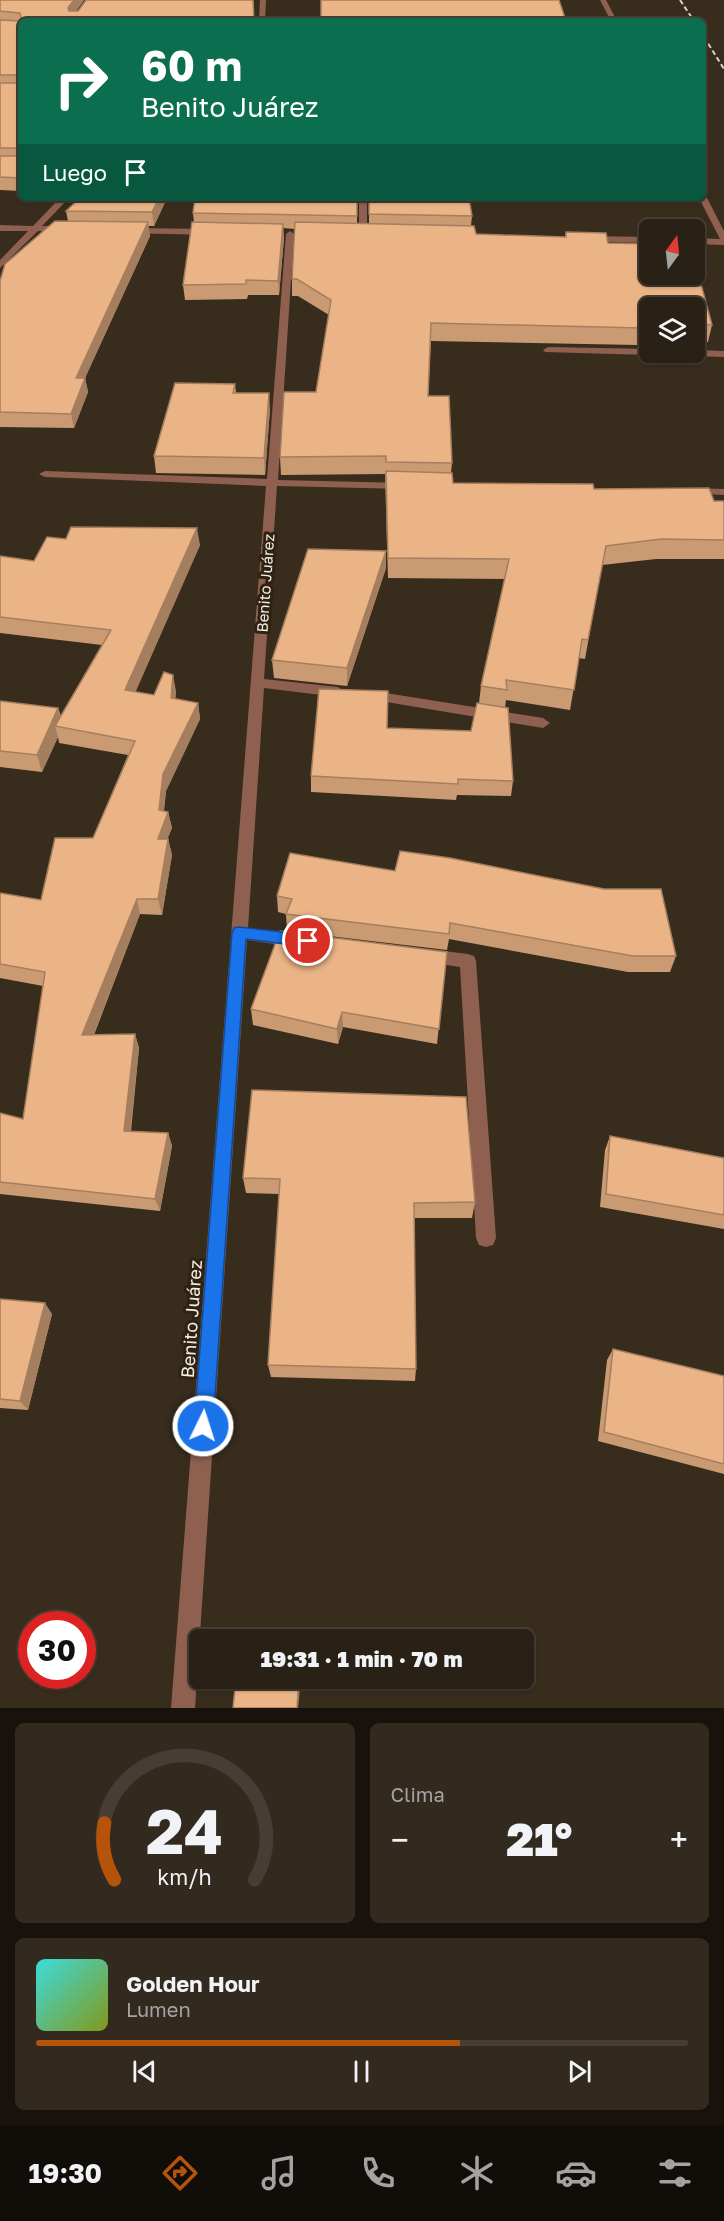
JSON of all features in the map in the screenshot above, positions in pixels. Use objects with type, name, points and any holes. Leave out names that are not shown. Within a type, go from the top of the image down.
[{"type":"street","points":[[262,18],[263,0]]},
{"type":"street","points":[[603,0],[612,18]]},
{"type":"street","points":[[0,265],[62,201]]},
{"type":"street","points":[[363,201],[359,234],[375,234]]},
{"type":"street","points":[[705,201],[724,241],[705,242]]},
{"type":"street","points":[[712,215],[724,211]]},
{"type":"street","points":[[0,228],[81,230]]},
{"type":"street","points":[[116,230],[220,233]]},
{"type":"street","name":"Benito Juárez","points":[[183,1708],[291,234]]},
{"type":"street","points":[[578,239],[639,240]]},
{"type":"street","points":[[548,350],[639,352]]},
{"type":"street","points":[[705,353],[724,354]]},
{"type":"street","points":[[45,474],[415,486]]},
{"type":"street","points":[[676,491],[724,492]]},
{"type":"street","points":[[257,683],[393,698],[543,723]]},
{"type":"street","points":[[239,933],[308,941]]},
{"type":"street","points":[[411,954],[468,961],[486,1238]]},
{"type":"building","points":[[0,0],[74,0],[68,8],[69,11],[78,11],[86,0],[253,0],[254,18],[21,18],[20,13],[0,11]]},
{"type":"building","points":[[321,0],[559,0],[565,18],[321,18]]},
{"type":"building","points":[[0,20],[18,21],[18,75],[0,75]]},
{"type":"building","points":[[0,83],[18,83],[18,148],[0,148]]},
{"type":"building","points":[[0,156],[18,156],[18,178],[0,177]]},
{"type":"building","points":[[77,201],[158,201],[152,212],[66,211]]},
{"type":"building","points":[[195,201],[357,201],[357,216],[193,213]]},
{"type":"building","points":[[369,201],[470,201],[472,216],[369,214]]},
{"type":"building","points":[[55,221],[148,222],[76,378],[85,378],[71,414],[0,412],[0,281],[5,264]]},
{"type":"building","points":[[192,222],[283,224],[278,281],[246,280],[246,284],[183,285]]},
{"type":"building","points":[[295,222],[474,226],[476,234],[566,237],[566,232],[606,233],[608,243],[639,244],[639,285],[701,285],[704,297],[639,297],[639,328],[431,323],[428,396],[449,396],[452,463],[386,462],[386,456],[280,457],[284,392],[316,392],[331,300],[297,279],[292,279]]},
{"type":"building","points":[[705,299],[712,325],[705,325]]},
{"type":"building","points":[[175,383],[235,384],[233,393],[269,393],[264,458],[154,456]]},
{"type":"building","points":[[386,471],[452,473],[453,483],[593,484],[594,489],[709,488],[714,501],[724,501],[724,540],[661,539],[606,546],[588,640],[582,639],[574,690],[506,680],[507,690],[481,686],[509,559],[388,558]]},
{"type":"building","points":[[71,527],[197,528],[125,690],[154,695],[164,672],[173,675],[171,698],[198,703],[163,774],[159,810],[168,812],[158,839],[168,839],[158,899],[137,899],[82,1035],[135,1034],[124,1131],[168,1133],[155,1199],[0,1182],[0,1113],[23,1119],[45,972],[0,964],[0,893],[41,900],[55,838],[93,838],[135,741],[55,726],[111,630],[0,617],[0,556],[34,561],[47,537],[66,539]]},
{"type":"building","points":[[308,549],[386,551],[347,668],[272,660]]},
{"type":"building","points":[[319,689],[388,691],[387,728],[471,731],[477,703],[508,708],[513,781],[458,779],[458,784],[311,776]]},
{"type":"building","points":[[0,701],[58,708],[37,755],[0,751]]},
{"type":"building","points":[[400,851],[450,858],[604,889],[661,889],[676,956],[633,956],[450,923],[449,934],[286,914],[292,899],[277,896],[290,853],[395,871]]},
{"type":"building","points":[[280,931],[447,952],[439,1029],[342,1012],[337,1029],[251,1009]]},
{"type":"building","points":[[252,1090],[466,1097],[475,1202],[414,1203],[416,1369],[268,1365],[280,1179],[243,1178]]},
{"type":"building","points":[[610,1136],[724,1158],[724,1215],[606,1194]]},
{"type":"building","points":[[0,1299],[45,1303],[20,1401],[0,1399]]},
{"type":"building","points":[[613,1349],[724,1376],[724,1464],[604,1432]]},
{"type":"building","points":[[235,1689],[298,1689],[297,1708],[233,1708]]},
{"type":"railway","points":[[680,0],[692,18]]},
{"type":"railway","points":[[706,40],[724,69]]},
{"type":"route","points":[[203,1426],[239,933],[308,941]]}]
